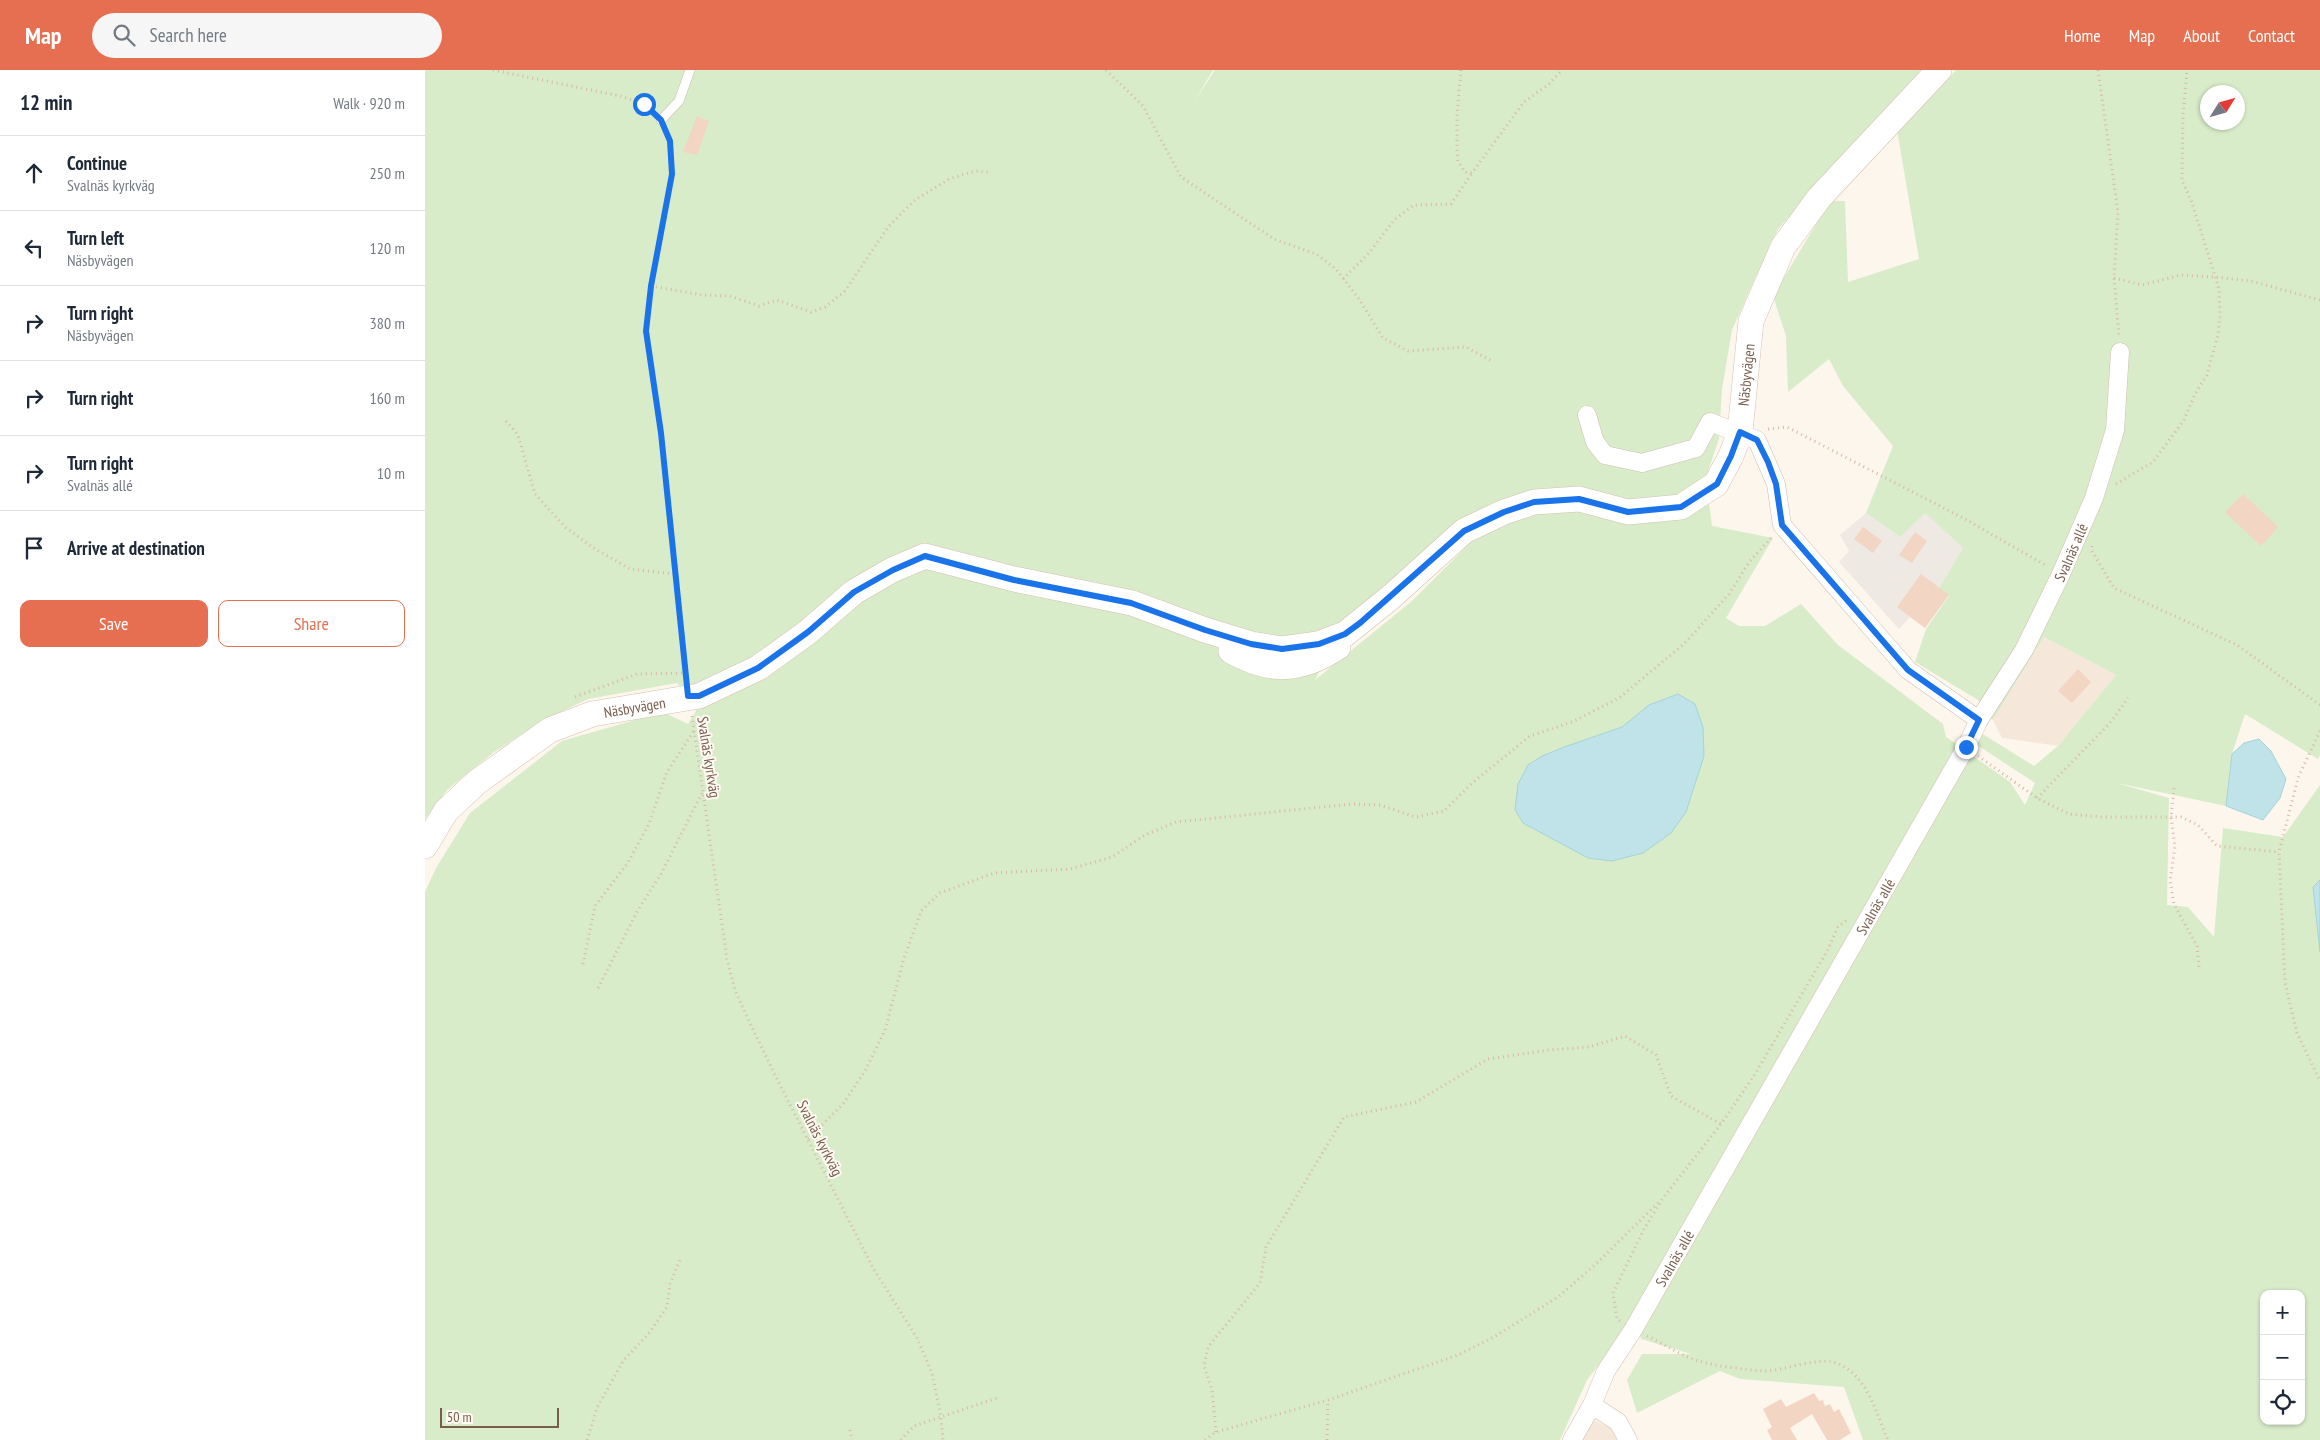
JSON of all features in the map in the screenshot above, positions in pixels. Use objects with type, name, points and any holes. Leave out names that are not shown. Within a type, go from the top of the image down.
[{"type":"street","name":"Näsbyvägen","points":[[425,846],[446,811],[477,782],[550,730],[592,714],[688,696],[699,696],[758,668],[808,632],[854,592],[893,570],[925,556],[1014,580],[1131,603],[1251,644],[1282,649],[1319,644],[1345,634],[1464,531],[1504,512],[1534,502],[1579,499],[1628,512],[1681,507],[1717,484],[1731,456],[1740,432],[1751,321],[1783,247],[1819,198],[1939,70]]},
{"type":"street","name":"Svalnäs allé","points":[[1572,1440],[1592,1405],[1607,1371],[1633,1330],[1872,914],[1966,747],[1979,720],[2024,650],[2061,574],[2093,498],[2115,430],[2120,352]]},
{"type":"street","points":[[1587,415],[1595,442],[1605,455],[1642,463],[1696,448],[1710,422],[1757,440],[1776,484],[1782,525],[1908,670],[1979,720]]},
{"type":"street","points":[[1592,1405],[1618,1422],[1628,1440]]},
{"type":"lane","points":[[661,120],[679,101],[690,70]]},
{"type":"path","name":"Svalnäs kyrkväg","points":[[493,70],[620,96],[644,104],[661,120],[670,141],[672,174],[651,286],[646,331],[661,433],[688,696],[695,730],[727,959],[735,990],[747,1019],[873,1268],[917,1338],[932,1372],[941,1417],[943,1440]]},
{"type":"path","points":[[1106,70],[1143,106],[1181,177],[1275,239],[1316,254],[1336,269],[1359,300],[1383,338],[1408,351],[1466,347],[1492,361]]},
{"type":"path","points":[[1461,70],[1457,114],[1458,161],[1465,172],[1472,173]]},
{"type":"path","points":[[1343,279],[1369,253],[1394,220],[1414,205],[1451,204],[1524,102],[1549,84],[1561,70]]},
{"type":"path","points":[[2098,70],[2118,212],[2114,278],[2120,352]]},
{"type":"path","points":[[2093,498],[2153,462],[2184,420],[2195,394],[2207,375],[2218,335],[2220,314],[2219,290],[2192,203],[2182,180],[2183,116],[2187,70]]},
{"type":"path","points":[[651,286],[702,295],[730,296],[759,306],[777,300],[811,312],[825,307],[845,290],[888,227],[915,200],[949,179],[976,171],[989,172]]},
{"type":"path","points":[[2114,278],[2142,285],[2181,275],[2215,277],[2251,282],[2320,300]]},
{"type":"path","points":[[506,421],[518,435],[535,494],[565,527],[592,547],[630,569],[675,574]]},
{"type":"path","points":[[1740,432],[1787,427],[1965,518],[2061,574]]},
{"type":"path","points":[[808,1139],[843,1104],[865,1071],[885,1030],[903,958],[921,911],[940,893],[994,873],[1070,868],[1112,857],[1145,835],[1176,822],[1352,804],[1380,805],[1416,817],[1444,811],[1472,783],[1530,736],[1572,722],[1619,698],[1685,644],[1729,594],[1751,561],[1782,525]]},
{"type":"path","points":[[2092,542],[2092,551],[2115,588],[2237,645],[2320,705]]},
{"type":"path","points":[[2037,798],[2110,723],[2128,698]]},
{"type":"path","points":[[583,964],[595,906],[627,864],[649,824],[667,772],[695,730]]},
{"type":"path","points":[[2320,731],[2298,778],[2279,852],[2285,983],[2297,1033],[2320,1081]]},
{"type":"path","points":[[1966,747],[2037,798],[2069,814],[2101,817],[2181,817],[2198,825],[2217,846],[2279,852]]},
{"type":"path","points":[[2174,788],[2171,817],[2175,847],[2170,881],[2174,904],[2197,946],[2199,967]]},
{"type":"path","points":[[598,988],[638,910],[661,874],[703,790]]},
{"type":"path","points":[[1205,1440],[1216,1432],[1328,1400],[1458,1355],[1494,1337],[1558,1297],[1596,1264],[1663,1198],[1721,1124],[1755,1074],[1785,1025],[1838,928],[1850,917],[1872,914]]},
{"type":"path","points":[[1216,1432],[1212,1390],[1204,1366],[1207,1347],[1260,1282],[1266,1247],[1344,1117],[1416,1102],[1487,1059],[1549,1050],[1589,1047],[1625,1036],[1656,1055],[1671,1096],[1721,1124]]},
{"type":"path","points":[[1663,1198],[1644,1230],[1613,1293],[1617,1319],[1633,1330],[1699,1361],[1764,1371],[1814,1362],[1839,1364],[1855,1377],[1874,1402],[1888,1440]]},
{"type":"path","points":[[587,1440],[597,1408],[623,1361],[651,1332],[667,1307],[670,1284],[680,1260]]},
{"type":"path","points":[[901,1440],[914,1426],[997,1398]]},
{"type":"path","points":[[1327,1440],[1328,1400]]},
{"type":"path","points":[[850,1430],[852,1440]]},
{"type":"shaded area","points":[[1924,512],[1963,548],[1939,588],[1949,595],[1925,628],[1910,617],[1899,629],[1839,562],[1849,551],[1840,535],[1866,513],[1900,537]]},
{"type":"shaded area","points":[[2044,637],[2116,675],[2058,746],[2002,738],[1993,720]]},
{"type":"shaded area","points":[[1592,1419],[1611,1428],[1617,1440],[1580,1440]]},
{"type":"green space","points":[[425,70],[1213,70],[1195,100],[1215,70],[1923,70],[1778,229],[1752,285],[1732,330],[1722,389],[1719,439],[1706,477],[1712,526],[1773,538],[1726,618],[1739,626],[1765,626],[1801,604],[1838,645],[1943,724],[1946,737],[2010,782],[2025,805],[2035,783],[1974,743],[1981,733],[2034,766],[2058,746],[2116,675],[2044,637],[1993,720],[1978,700],[1915,662],[1926,629],[1949,596],[1939,588],[1963,548],[1925,513],[1900,537],[1866,513],[1893,446],[1843,386],[1829,359],[1788,392],[1786,336],[1773,296],[1830,201],[1845,201],[1848,282],[1919,259],[1897,130],[1956,70],[2320,70],[2320,755],[2318,759],[2245,714],[2232,754],[2226,806],[2117,783],[2169,798],[2167,905],[2188,907],[2214,937],[2223,828],[2283,837],[2320,785],[2320,880],[2313,887],[2320,952],[2320,1440],[1863,1440],[1844,1387],[1740,1379],[1720,1371],[1637,1413],[1627,1380],[1642,1354],[1691,1354],[1641,1339],[1636,1317],[1587,1380],[1560,1440],[425,1440],[425,892],[436,868],[470,813],[562,741],[663,712],[688,724],[699,706],[677,683],[588,699],[548,718],[494,752],[447,790],[425,819]],"holes":[[[1451,527],[1464,549],[1412,601],[1315,680],[1347,619]]]},
{"type":"water","points":[[1678,694],[1695,704],[1703,727],[1704,756],[1686,812],[1671,833],[1643,853],[1612,861],[1588,858],[1523,823],[1515,810],[1518,784],[1528,765],[1542,756],[1622,727],[1649,705]]},
{"type":"water","points":[[2259,739],[2271,751],[2286,779],[2280,798],[2263,820],[2226,806],[2232,754],[2244,743]]},
{"type":"water","points":[[2320,880],[2320,952],[2313,887]]},
{"type":"building","points":[[697,116],[709,121],[697,155],[683,152]]},
{"type":"building","points":[[2243,494],[2278,527],[2261,546],[2225,512]]},
{"type":"building","points":[[1863,527],[1882,541],[1873,553],[1854,539]]},
{"type":"building","points":[[1915,532],[1927,541],[1912,563],[1899,555]]},
{"type":"building","points":[[1921,574],[1949,595],[1925,628],[1897,607]]},
{"type":"building","points":[[2078,669],[2091,682],[2072,703],[2058,691]]},
{"type":"building","points":[[1814,1393],[1819,1401],[1823,1400],[1825,1406],[1830,1404],[1834,1412],[1839,1409],[1851,1433],[1840,1440],[1827,1440],[1812,1414],[1790,1428],[1797,1440],[1772,1440],[1767,1430],[1772,1427],[1763,1409],[1781,1399],[1786,1407]]},
{"type":"route","points":[[644,104],[661,120],[670,141],[672,174],[651,286],[646,331],[661,433],[688,696],[699,696],[758,668],[808,632],[854,592],[893,570],[925,556],[1014,580],[1064,588],[1131,603],[1205,630],[1251,644],[1282,649],[1319,644],[1345,634],[1360,623],[1464,531],[1504,512],[1534,502],[1579,499],[1628,512],[1681,507],[1717,484],[1740,432],[1757,440],[1768,462],[1776,484],[1782,525],[1908,670],[1979,720],[1966,747]]}]
